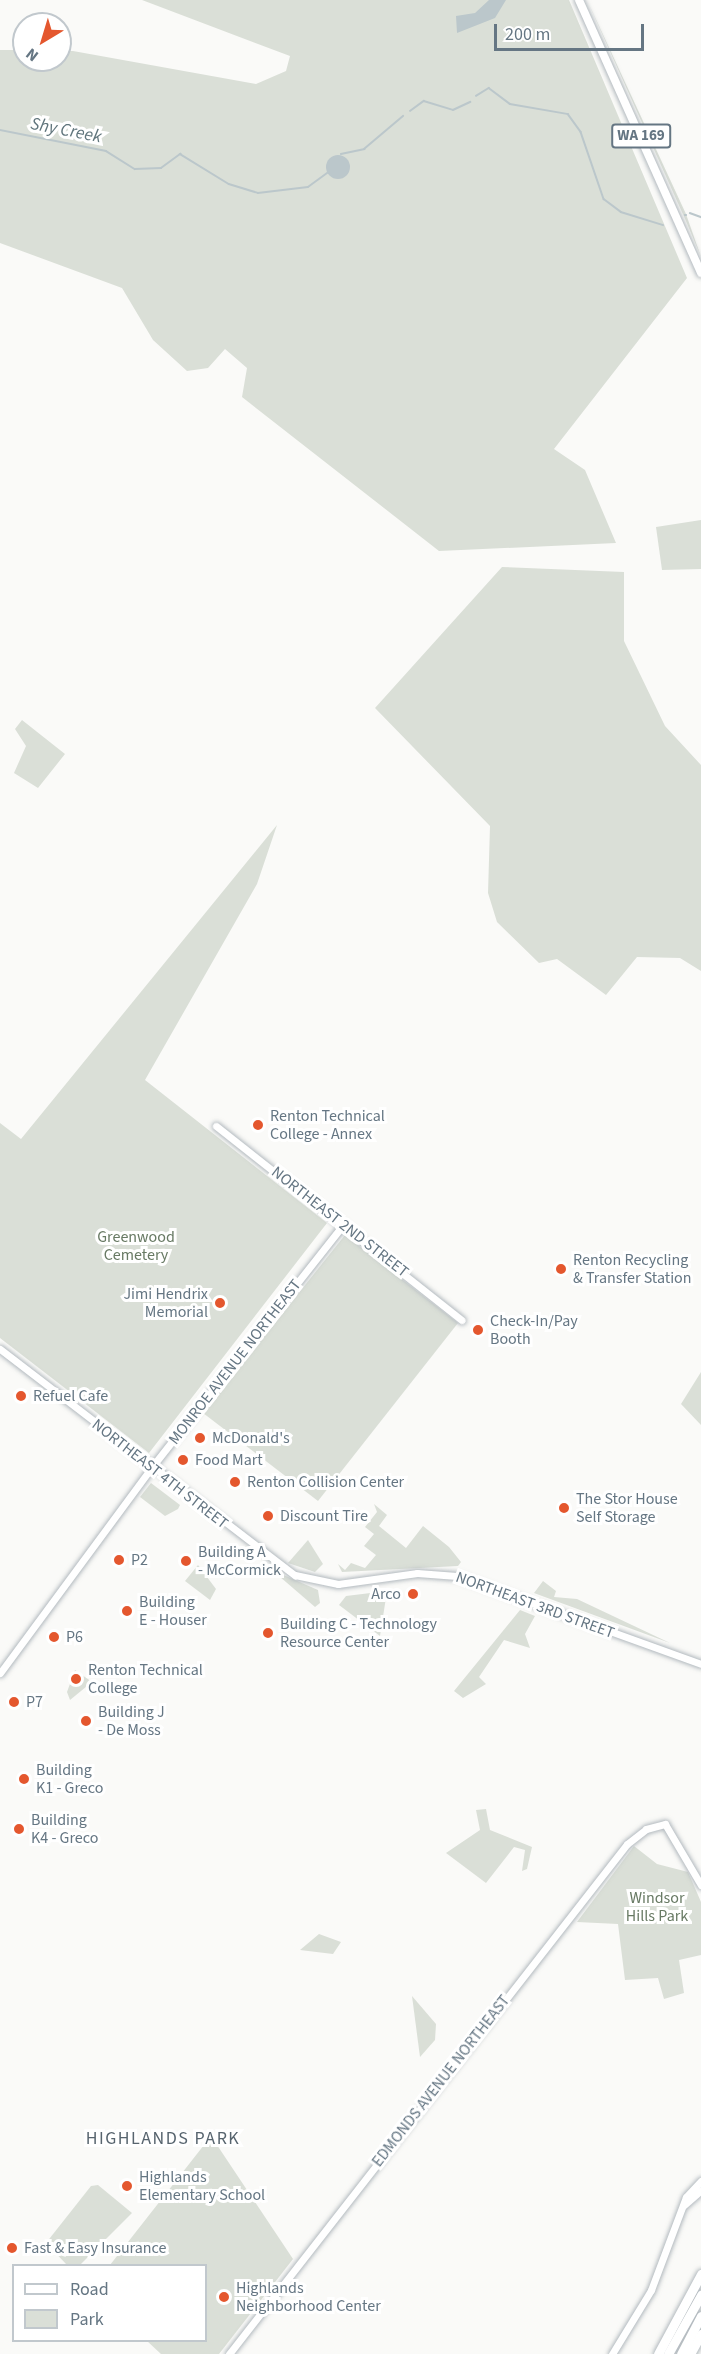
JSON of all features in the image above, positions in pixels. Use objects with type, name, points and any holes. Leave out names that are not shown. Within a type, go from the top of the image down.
[{"type":"highway","points":[[658,2354],[701,2274]]},
{"type":"highway","points":[[668,2354],[701,2295]]},
{"type":"highway","points":[[681,2354],[701,2316]]},
{"type":"highway","points":[[690,2354],[701,2334]]},
{"type":"main road","name":"WA 169","points":[[579,0],[701,273]]},
{"type":"street","name":"NORTHEAST 2ND STREET","points":[[216,1126],[462,1320]]},
{"type":"street","name":"MONROE AVENUE NORTHEAST","points":[[0,1673],[152,1468],[343,1225]]},
{"type":"street","name":"NORTHEAST 4TH STREET","points":[[0,1349],[274,1564],[329,1583]]},
{"type":"street","name":"NORTHEAST 3RD STREET","points":[[329,1583],[417,1574],[457,1576],[701,1664]]},
{"type":"street","name":"EDMONDS AVENUE NORTHEAST","points":[[229,2354],[620,1852],[639,1832],[665,1824],[701,1885]]},
{"type":"street","points":[[612,2354],[651,2290],[682,2207],[701,2181]]},
{"type":"street","points":[[682,2207],[701,2190]]},
{"type":"green space","points":[[142,0],[569,0],[687,278],[554,449],[585,470],[616,543],[439,551],[242,397],[247,368],[225,349],[208,368],[187,371],[153,340],[122,288],[0,243],[0,50],[12,50],[12,72],[72,72],[73,51],[256,84],[286,71],[290,56]]},
{"type":"green space","points":[[587,0],[686,214],[701,257],[686,221]]},
{"type":"green space","points":[[701,520],[701,569],[662,570],[656,527]]},
{"type":"green space","points":[[502,567],[624,572],[624,641],[665,726],[701,765],[701,971],[680,958],[637,957],[606,995],[557,959],[539,963],[497,922],[488,893],[490,826],[375,708]]},
{"type":"green space","points":[[22,720],[65,754],[38,788],[14,773],[26,746],[15,729]]},
{"type":"green space","name":"Greenwood Cemetery","points":[[277,825],[257,884],[145,1080],[327,1223],[149,1453],[0,1338],[0,1123],[21,1139]]},
{"type":"green space","points":[[345,1235],[458,1323],[318,1501],[203,1413]]},
{"type":"green space","points":[[701,1372],[701,1425],[681,1404]]},
{"type":"green space","points":[[151,1483],[180,1505],[178,1509],[165,1516],[140,1497]]},
{"type":"green space","points":[[374,1504],[387,1515],[379,1526],[406,1548],[423,1526],[449,1547],[461,1562],[458,1566],[342,1572],[338,1564],[345,1570],[351,1563],[365,1568],[376,1555],[364,1546],[374,1534],[365,1527],[377,1512]]},
{"type":"green space","points":[[308,1540],[323,1564],[315,1572],[288,1563]]},
{"type":"green space","points":[[198,1565],[216,1589],[210,1600],[185,1581]]},
{"type":"green space","points":[[272,1570],[318,1590],[320,1603],[315,1607]]},
{"type":"green space","points":[[543,1581],[556,1591],[554,1597],[577,1599],[670,1643],[534,1593]]},
{"type":"green space","points":[[387,1591],[380,1636],[339,1605],[346,1596]]},
{"type":"green space","points":[[520,1610],[535,1616],[525,1634],[530,1648],[504,1640],[479,1677],[486,1684],[463,1698],[454,1691]]},
{"type":"green space","points":[[75,1670],[92,1682],[70,1700],[67,1692]]},
{"type":"green space","points":[[486,1809],[490,1830],[532,1847],[527,1869],[522,1871],[525,1850],[514,1847],[486,1883],[446,1853],[480,1830],[476,1810]]},
{"type":"green space","name":"Windsor Hills Park","points":[[634,1846],[657,1864],[688,1872],[701,1902],[701,1955],[679,1960],[684,1993],[664,1999],[658,1978],[625,1980],[618,1924],[577,1922]]},
{"type":"green space","points":[[319,1934],[341,1942],[333,1954],[300,1950]]},
{"type":"green space","points":[[412,1996],[436,2024],[435,2040],[420,2057]]},
{"type":"green space","points":[[211,2136],[293,2259],[219,2354],[161,2354],[148,2342],[207,2342],[207,2264],[111,2264]]},
{"type":"green space","points":[[98,2185],[132,2213],[81,2264],[66,2264],[46,2243],[91,2186]]},
{"type":"shaded area","points":[[489,0],[506,0],[495,18],[457,33],[456,16],[475,13]]},
{"type":"shaded area","points":[[338,155],[343,156],[349,162],[349,172],[343,178],[338,179],[333,178],[327,172],[326,167],[327,162],[333,156]]},
{"type":"waterway","name":"Shy Creek","points":[[476,96],[489,88],[510,104],[568,114],[581,132],[604,199],[621,212],[663,225]]},
{"type":"waterway","name":"Shy Creek","points":[[410,111],[424,101],[453,110],[470,102]]},
{"type":"waterway","name":"Shy Creek","points":[[341,154],[364,149],[403,116]]},
{"type":"waterway","name":"Shy Creek","points":[[0,130],[106,151],[135,169],[161,168],[180,154],[229,184],[258,193],[308,187],[327,173]]},
{"type":"waterway","points":[[690,213],[701,217]]},
{"type":"place","name":"Renton Technical College - Annex","points":[[258,1125]]},
{"type":"place","name":"Renton Recycling & Transfer Station","points":[[561,1269]]},
{"type":"place","name":"Jimi Hendrix Memorial","points":[[220,1303]]},
{"type":"place","name":"Check-In/Pay Booth","points":[[478,1330]]},
{"type":"place","name":"Refuel Cafe","points":[[21,1396]]},
{"type":"place","name":"McDonald's","points":[[200,1438]]},
{"type":"place","name":"Food Mart","points":[[183,1460]]},
{"type":"place","name":"Renton Collision Center","points":[[235,1482]]},
{"type":"place","name":"The Stor House Self Storage","points":[[564,1508]]},
{"type":"place","name":"Discount Tire","points":[[268,1516]]},
{"type":"place","name":"P2","points":[[119,1560]]},
{"type":"place","name":"Building A - McCormick","points":[[186,1561]]},
{"type":"place","name":"Arco","points":[[413,1594]]},
{"type":"place","name":"Building E - Houser","points":[[127,1611]]},
{"type":"place","name":"Building C - Technology Resource Center","points":[[268,1633]]},
{"type":"place","name":"P6","points":[[54,1637]]},
{"type":"place","name":"Renton Technical College","points":[[76,1679]]},
{"type":"place","name":"P7","points":[[14,1702]]},
{"type":"place","name":"Building J - De Moss","points":[[86,1721]]},
{"type":"place","name":"Building K1 - Greco","points":[[24,1779]]},
{"type":"place","name":"Building K4 - Greco","points":[[19,1829]]},
{"type":"place","name":"Highlands Elementary School","points":[[127,2186]]},
{"type":"place","name":"Fast & Easy Insurance","points":[[12,2248]]},
{"type":"place","name":"Highlands Neighborhood Center","points":[[224,2297]]},
{"type":"district","name":"HIGHLANDS PARK","points":[[163,2139]]}]
